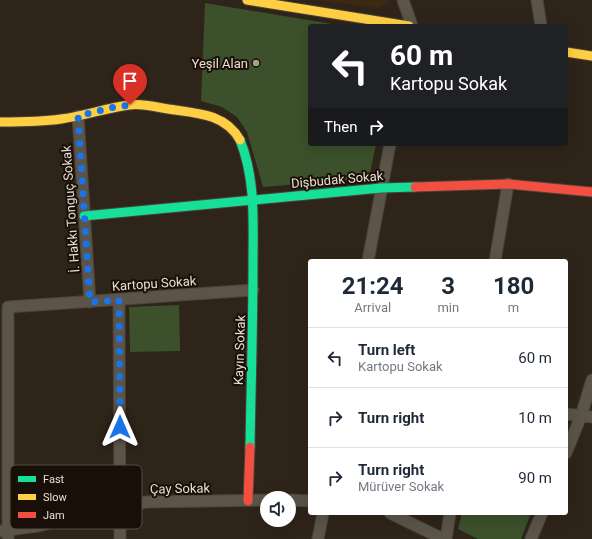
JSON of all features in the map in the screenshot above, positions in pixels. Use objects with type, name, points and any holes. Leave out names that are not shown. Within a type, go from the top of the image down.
[{"type":"street","points":[[247,0],[398,24]]},
{"type":"street","points":[[403,0],[410,24]]},
{"type":"street","points":[[536,0],[541,24]]},
{"type":"street","points":[[568,52],[592,56]]},
{"type":"street","name":"Kayın Sokak","points":[[0,122],[49,120],[78,116],[115,107],[144,105],[202,113],[215,117],[234,131],[246,159],[252,200],[254,290],[248,501]]},
{"type":"street","name":"İ. Hakkı Tonguç Sokak","points":[[78,116],[90,302]]},
{"type":"street","points":[[368,259],[390,146]]},
{"type":"street","points":[[495,259],[508,184]]},
{"type":"street","name":"Dişbudak Sokak","points":[[84,216],[381,188],[508,184],[592,192]]},
{"type":"street","name":"Kartopu Sokak","points":[[4,384],[8,307],[254,290]]},
{"type":"street","points":[[119,300],[120,465]]},
{"type":"street","points":[[568,450],[587,417],[592,380]]},
{"type":"street","points":[[4,384],[5,534]]},
{"type":"street","points":[[568,414],[587,417]]},
{"type":"street","name":"Çay Sokak","points":[[142,503],[260,500]]},
{"type":"street","points":[[296,500],[308,501]]},
{"type":"street","points":[[318,539],[323,515]]},
{"type":"street","points":[[394,515],[444,539],[450,515]]},
{"type":"street","points":[[531,539],[541,515]]},
{"type":"street","name":"Çay Sokak","points":[[5,534],[26,529]]},
{"type":"shaded area","points":[[317,0],[387,0],[388,4],[377,8]]},
{"type":"green space","name":"Yeşil Alan","points":[[205,3],[332,24],[308,24],[308,146],[376,146],[369,178],[263,187],[247,132],[237,117],[222,107],[201,101]]},
{"type":"green space","points":[[179,305],[180,351],[130,352],[129,307]]},
{"type":"green space","points":[[462,515],[530,515],[521,539],[478,539],[458,529]]},
{"type":"traffic: fast","points":[[240,140],[249,170],[253,217],[253,310],[250,447]]},
{"type":"traffic: fast","points":[[84,216],[381,188],[415,187]]},
{"type":"traffic: slow","points":[[247,0],[397,24]]},
{"type":"traffic: slow","points":[[568,52],[592,56]]},
{"type":"traffic: slow","points":[[0,122],[53,120],[120,106],[144,105],[199,113],[218,119],[234,131],[240,140]]},
{"type":"traffic: jam","points":[[415,187],[508,184],[592,192]]},
{"type":"traffic: jam","points":[[248,501],[250,447]]},
{"type":"place","name":"Yeşil Alan","points":[[256,63]]},
{"type":"route","points":[[120,427],[119,300],[90,302],[78,116],[130,105]]}]
